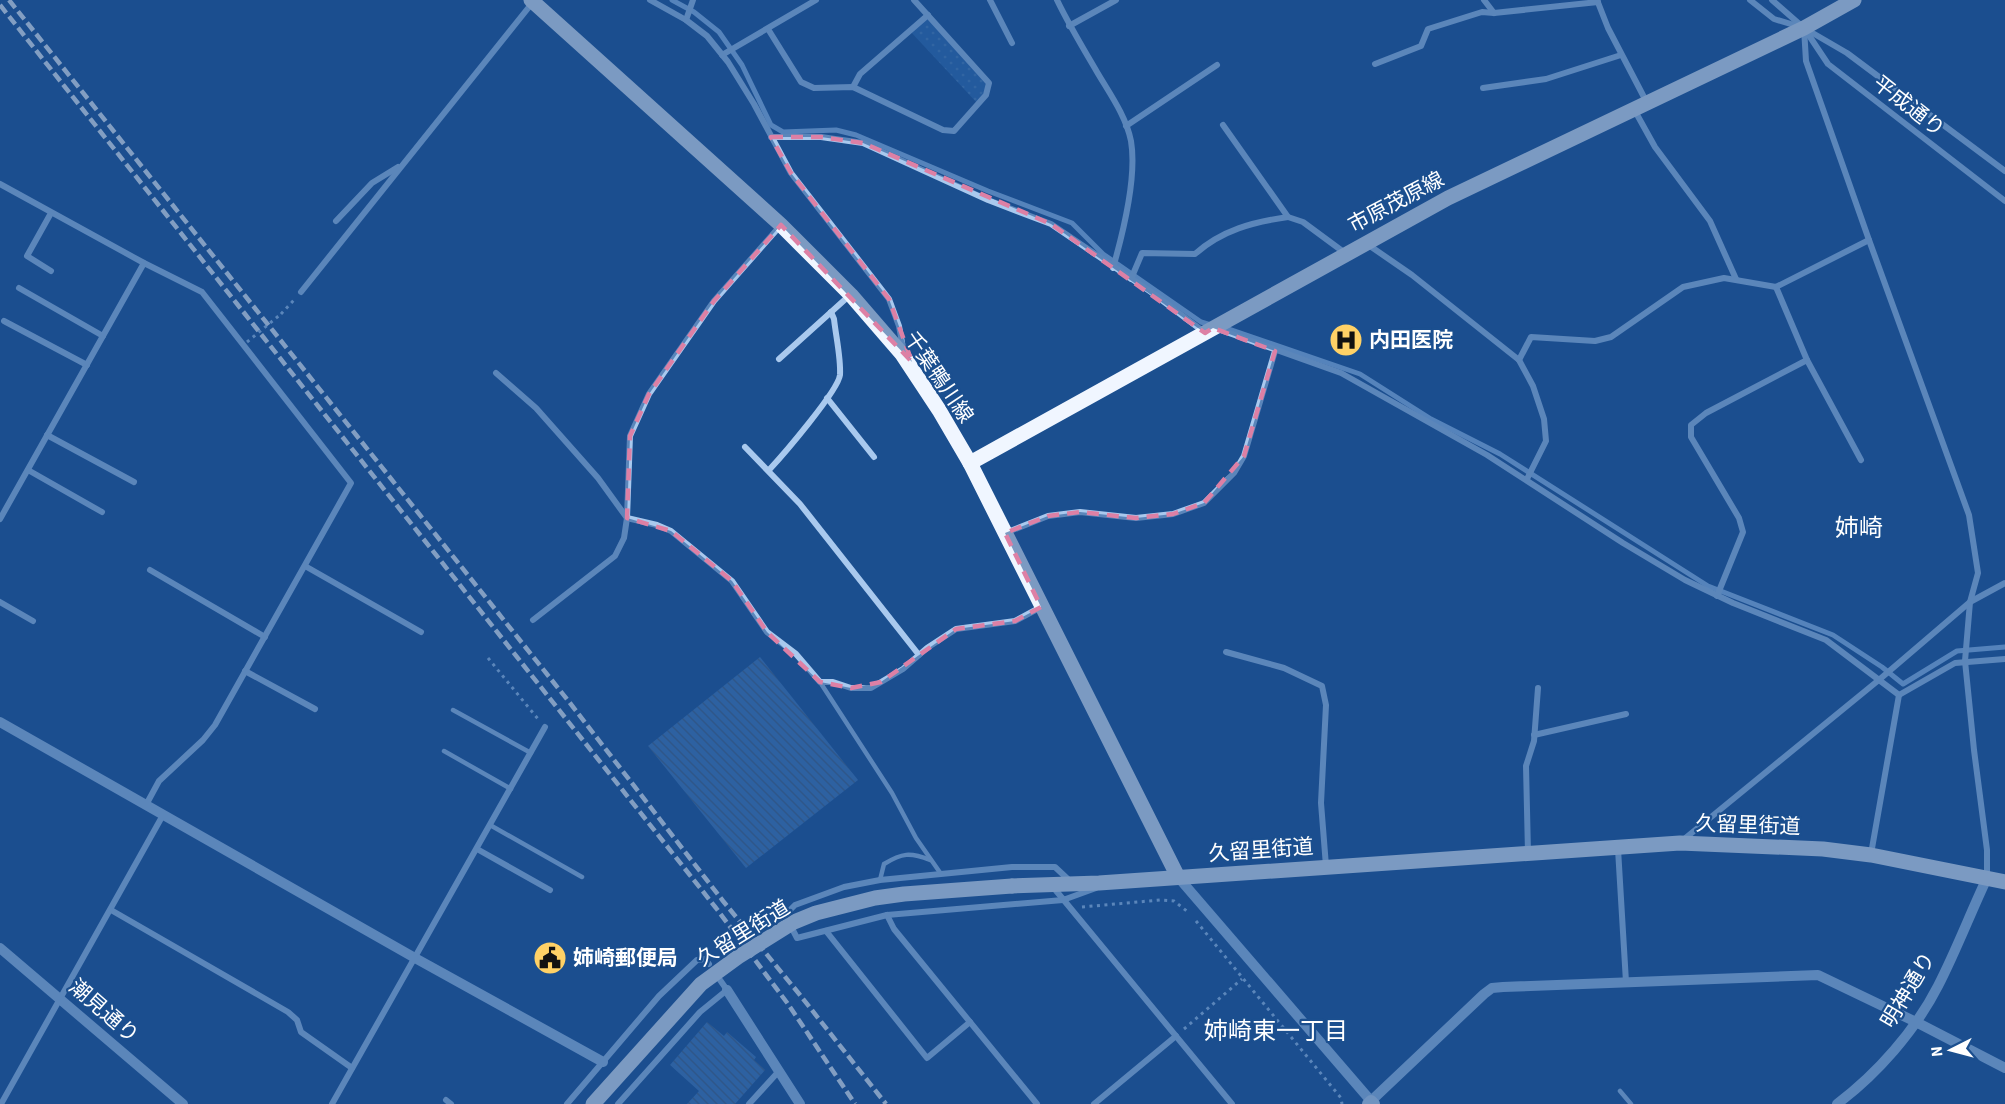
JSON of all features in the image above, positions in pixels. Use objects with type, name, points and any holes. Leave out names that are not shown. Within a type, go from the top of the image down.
[{"type":"main road","name":"市原茂原線","points":[[970,464],[1448,198],[1640,104],[1804,28],[1854,0]]},
{"type":"main road","name":"千葉鴨川線","points":[[532,1],[782,225],[851,295],[902,354],[939,410],[970,464],[1178,877]]},
{"type":"main road","name":"久留里街道","points":[[593,1104],[701,984],[738,957],[794,922],[886,896],[1680,843],[1803,848],[1871,855],[2005,882]]},
{"type":"street","points":[[650,0],[686,20],[707,36],[722,55],[754,104],[791,173],[889,299],[899,326],[902,354]]},
{"type":"street","points":[[686,20],[693,0]]},
{"type":"street","points":[[722,55],[816,0]]},
{"type":"street","points":[[768,28],[801,82],[813,88],[853,87],[943,130],[954,131],[986,95],[989,83],[914,0]]},
{"type":"street","points":[[990,0],[1012,43]]},
{"type":"street","points":[[1056,0],[1122,116],[1131,141],[1133,166],[1119,248],[1113,268]]},
{"type":"street","points":[[1069,26],[1116,0]]},
{"type":"street","points":[[1484,0],[1494,13]]},
{"type":"street","name":"平成通り","points":[[1750,0],[1774,19],[1804,28],[1828,64],[2005,201]]},
{"type":"street","name":"平成通り","points":[[1772,0],[1804,28],[1847,53],[2004,169]]},
{"type":"street","points":[[301,292],[532,1]]},
{"type":"street","points":[[1375,64],[1421,46],[1428,29],[1482,12],[1494,13],[1597,1],[1621,55],[1655,147],[1710,221],[1736,279]]},
{"type":"street","points":[[853,87],[860,74],[928,15]]},
{"type":"street","points":[[1804,28],[1806,61],[1969,515],[1978,573],[1970,602],[1965,661],[1987,850],[1987,878]]},
{"type":"street","points":[[1483,88],[1546,79],[1621,55]]},
{"type":"street","points":[[1126,126],[1217,65]]},
{"type":"street","points":[[1223,125],[1288,218]]},
{"type":"street","points":[[771,137],[821,137],[863,143],[988,200],[1051,224],[1113,268],[1209,330],[1341,373],[1527,479],[1623,543],[1685,580],[1717,596],[1826,640],[1899,695]]},
{"type":"street","points":[[336,221],[372,183],[405,163]]},
{"type":"street","points":[[0,184],[144,264],[202,292],[351,483],[215,725],[203,740],[159,781],[146,805]]},
{"type":"street","points":[[51,213],[27,256],[51,271]]},
{"type":"street","points":[[1131,279],[1142,253],[1195,254],[1209,241],[1243,225],[1288,218],[1303,222],[1346,254]]},
{"type":"street","points":[[533,620],[615,556],[624,538],[627,518],[630,436],[649,394],[714,301],[782,225]]},
{"type":"street","points":[[1519,360],[1531,337],[1594,341],[1611,337],[1683,287],[1724,278],[1776,287],[1869,240]]},
{"type":"street","points":[[1365,243],[1412,275],[1519,360],[1533,386],[1544,419],[1546,441],[1527,479]]},
{"type":"street","points":[[0,519],[144,264]]},
{"type":"street","points":[[1776,287],[1808,360],[1861,460]]},
{"type":"street","points":[[20,288],[103,336]]},
{"type":"street","points":[[779,359],[851,295]]},
{"type":"street","points":[[770,470],[838,384],[840,375],[834,319],[831,312]]},
{"type":"street","points":[[4,321],[87,365]]},
{"type":"street","points":[[1005,533],[1048,516],[1080,512],[1136,518],[1173,514],[1204,502],[1234,473],[1244,456],[1275,351]]},
{"type":"street","points":[[1717,596],[1743,532],[1739,518],[1692,437],[1691,425],[1706,413],[1808,360]]},
{"type":"street","points":[[496,373],[536,408],[598,478],[627,518],[671,531],[732,580],[767,632],[796,654],[820,682],[833,682],[851,688],[871,688],[903,669],[956,629],[1015,621],[1041,607]]},
{"type":"street","points":[[827,398],[874,458]]},
{"type":"street","points":[[47,435],[134,482]]},
{"type":"street","points":[[746,447],[800,504],[919,656]]},
{"type":"street","points":[[28,470],[102,512]]},
{"type":"street","points":[[305,566],[421,632]]},
{"type":"street","points":[[150,570],[265,637]]},
{"type":"street","points":[[1680,843],[1694,829],[1880,679],[1970,602],[2005,583]]},
{"type":"street","points":[[0,602],[33,621]]},
{"type":"street","points":[[1226,652],[1284,668],[1322,686],[1326,705],[1321,803],[1326,867]]},
{"type":"street","points":[[1899,695],[1956,663],[2005,659]]},
{"type":"street","points":[[246,671],[315,709]]},
{"type":"street","points":[[1528,854],[1526,766],[1534,735],[1538,688]]},
{"type":"street","points":[[1871,855],[1899,695]]},
{"type":"street","points":[[1534,735],[1626,714]]},
{"type":"street","points":[[0,722],[603,1062]]},
{"type":"street","points":[[332,1104],[545,727]]},
{"type":"street","points":[[1,1104],[163,815]]},
{"type":"street","points":[[1618,848],[1626,982]]},
{"type":"street","points":[[477,849],[550,890]]},
{"type":"street","points":[[1073,884],[1055,867],[1012,867],[880,880],[844,887],[805,901],[795,905],[785,915],[797,938],[887,915],[1063,900],[1115,882]]},
{"type":"street","points":[[1178,877],[1371,1103],[1492,988],[1818,975],[2005,1068]]},
{"type":"street","name":"明神通り","points":[[1843,1102],[1870,1076],[1916,1022],[1937,987],[1987,878]]},
{"type":"street","points":[[1051,885],[1232,1104]]},
{"type":"street","points":[[111,910],[288,1012],[297,1020],[301,1032],[352,1068]]},
{"type":"street","points":[[887,915],[894,929],[1037,1104]]},
{"type":"street","points":[[826,932],[927,1058],[970,1022]]},
{"type":"street","name":"潮見通り","points":[[0,948],[183,1104]]},
{"type":"street","points":[[567,1104],[659,996],[697,960],[705,959],[709,964]]},
{"type":"street","points":[[720,980],[801,1104]]},
{"type":"street","points":[[618,1104],[700,1012],[727,990]]},
{"type":"street","points":[[1094,1104],[1176,1036]]},
{"type":"street","points":[[749,1104],[779,1071]]},
{"type":"lane","points":[[820,682],[892,793],[916,838],[942,874]]},
{"type":"lane","points":[[453,710],[531,753]]},
{"type":"lane","points":[[444,751],[511,789]]},
{"type":"lane","points":[[490,825],[582,877]]},
{"type":"lane","points":[[880,880],[884,864],[896,856],[914,854],[932,861]]},
{"type":"lane","points":[[1620,1091],[1630,1104]]},
{"type":"path","points":[[247,342],[281,314],[301,292]]},
{"type":"path","points":[[488,658],[545,727]]},
{"type":"path","points":[[1080,907],[1160,900],[1174,901],[1190,912]]},
{"type":"path","points":[[1196,921],[1341,1098],[1342,1104]]},
{"type":"path","points":[[1176,1036],[1242,979]]},
{"type":"highlighted area","points":[[771,137],[821,137],[863,143],[1051,224],[1205,333],[1213,328],[1275,351],[1244,456],[1204,503],[1173,514],[1136,518],[1080,512],[1048,516],[1005,533],[1041,607],[1015,621],[956,629],[881,682],[851,688],[820,682],[767,632],[732,581],[671,531],[627,518],[630,436],[649,394],[714,301],[781,225],[912,362],[889,299],[791,173]]},
{"type":"shaded area","points":[[928,15],[989,83],[978,104],[910,31]]},
{"type":"building","points":[[760,657],[858,780],[746,868],[648,746]]},
{"type":"building","points":[[707,1022],[724,1036],[727,1032],[756,1057],[754,1060],[765,1070],[735,1104],[687,1104],[699,1091],[670,1065]]},
{"type":"waterway","points":[[672,0],[694,12],[719,32],[742,65],[771,125],[783,132],[836,130],[856,135],[988,191],[1072,223],[1103,254],[1201,322],[1211,325]]},
{"type":"waterway","points":[[1223,327],[1360,374],[1431,419],[1500,454],[1708,586],[1833,635],[1882,667],[1903,684],[1957,651],[2005,647]]},
{"type":"railway","points":[[9,0],[570,703],[723,901],[886,1104]]},
{"type":"railway","points":[[0,5],[716,908],[788,1004],[855,1104]]},
{"type":"place","name":"内田医院","points":[[1346,340]]},
{"type":"place","name":"姉崎郵便局","points":[[550,958]]},
{"type":"district","name":"姉崎","points":[[1859,528]]},
{"type":"district","name":"姉崎東一丁目","points":[[1276,1031]]}]
